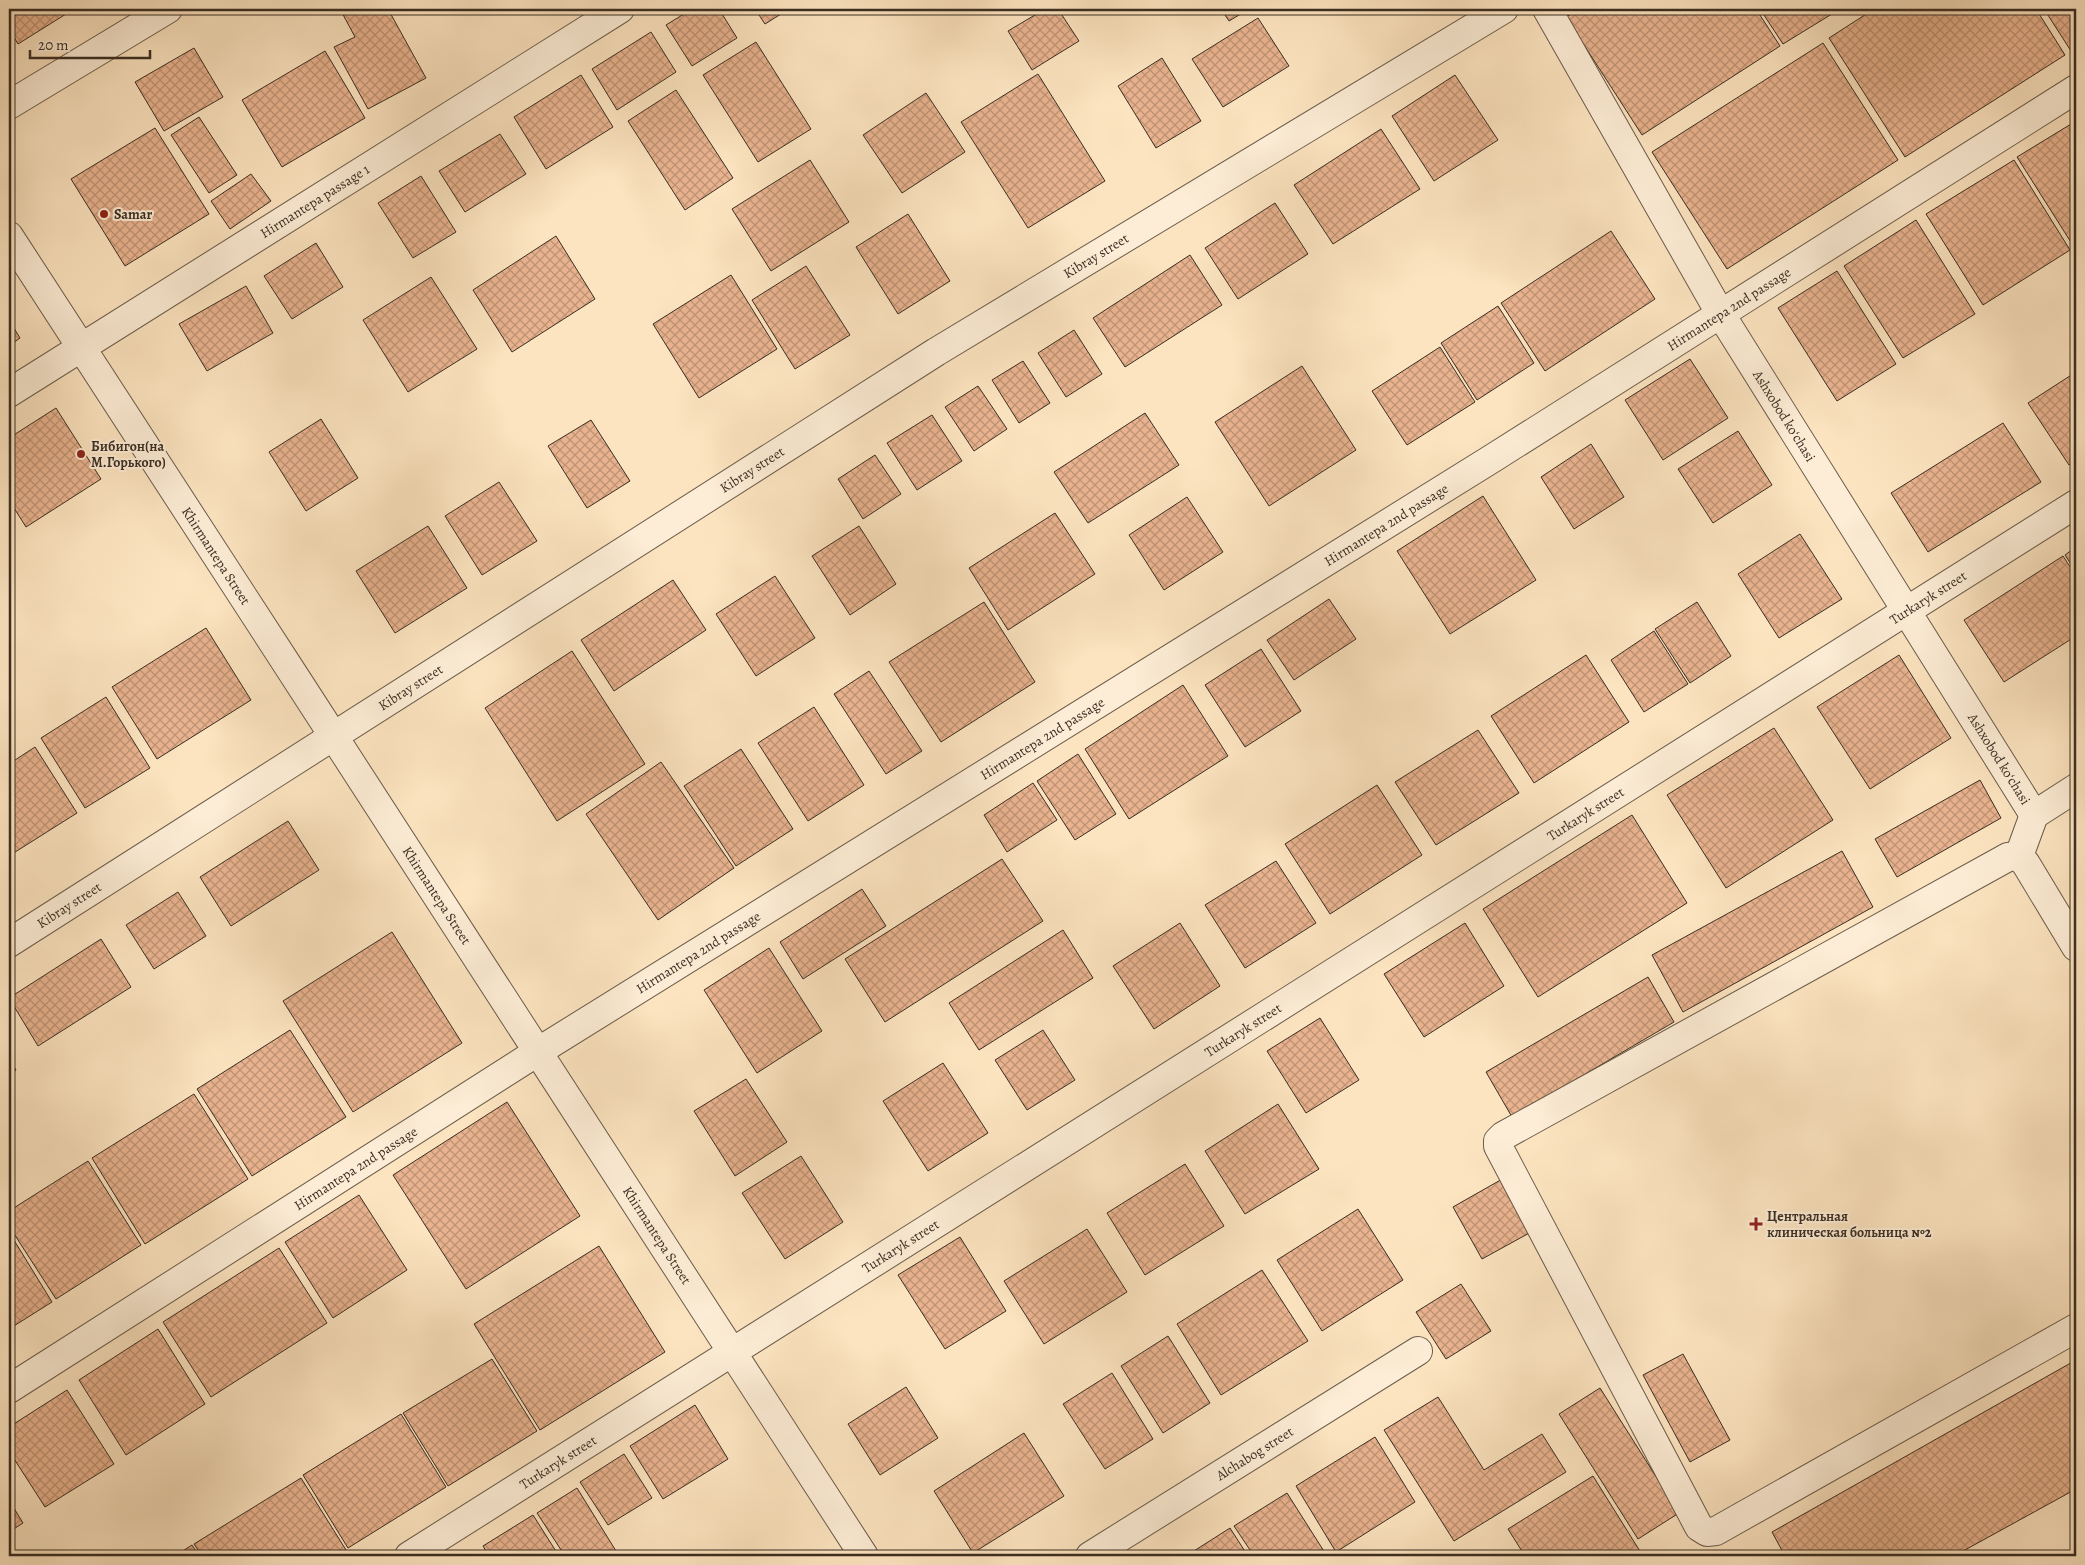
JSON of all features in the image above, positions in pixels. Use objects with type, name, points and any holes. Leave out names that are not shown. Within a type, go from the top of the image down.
[{"type":"street","points":[[9,105],[168,9]]},
{"type":"street","name":"Hirmantepa passage 1","points":[[9,393],[620,9]]},
{"type":"street","name":"Kibray street","points":[[9,943],[936,352],[1504,9]]},
{"type":"street","name":"Ashxobod koʻchasi","points":[[1547,9],[1720,313],[2034,815]]},
{"type":"street","name":"Hirmantepa 2nd passage","points":[[9,1389],[539,1051],[1468,474],[2076,89]]},
{"type":"street","name":"Khirmаntepa Street","points":[[9,236],[539,1051],[864,1556]]},
{"type":"street","name":"Turkaryk street","points":[[409,1556],[1908,612],[2076,504]]},
{"type":"street","points":[[2019,856],[2034,815],[2076,788]]},
{"type":"street","points":[[2019,856],[2026,864],[2076,947]]},
{"type":"street","points":[[2019,856],[2008,857],[1503,1136],[1498,1141],[1498,1146],[1699,1527],[1707,1532],[1716,1531],[1724,1527],[2076,1328]]},
{"type":"street","name":"Alchabog street","points":[[1090,1556],[1418,1351]]},
{"type":"building","points":[[9,9],[74,9],[18,44],[9,29]]},
{"type":"building","points":[[340,9],[388,9],[426,78],[368,109],[334,47],[355,37]]},
{"type":"building","points":[[692,9],[719,9],[737,38],[692,66],[666,25]]},
{"type":"building","points":[[755,9],[789,9],[765,24]]},
{"type":"building","points":[[1045,9],[1058,9],[1079,41],[1032,70],[1008,31]]},
{"type":"building","points":[[1221,9],[1249,9],[1229,21]]},
{"type":"building","points":[[1579,9],[1756,9],[1780,46],[1642,135],[1566,17]]},
{"type":"building","points":[[1760,9],[1840,9],[1783,44]]},
{"type":"building","points":[[1874,9],[2036,9],[2065,55],[1905,157],[1829,38]]},
{"type":"building","points":[[2044,9],[2076,9],[2076,48],[2071,51]]},
{"type":"building","points":[[1258,18],[1289,66],[1223,107],[1192,59]]},
{"type":"building","points":[[651,32],[676,72],[617,110],[592,69]]},
{"type":"building","points":[[756,42],[811,129],[758,162],[703,75]]},
{"type":"building","points":[[1823,43],[1898,160],[1727,269],[1652,152]]},
{"type":"building","points":[[194,48],[223,97],[164,131],[135,82]]},
{"type":"building","points":[[325,51],[365,118],[282,167],[242,100]]},
{"type":"building","points":[[1162,58],[1201,121],[1156,148],[1118,86]]},
{"type":"building","points":[[1038,74],[1105,181],[1028,228],[961,122]]},
{"type":"building","points":[[581,75],[613,127],[546,169],[514,117]]},
{"type":"building","points":[[1455,75],[1498,140],[1434,181],[1392,116]]},
{"type":"building","points":[[676,90],[733,178],[685,210],[628,121]]},
{"type":"building","points":[[926,93],[965,152],[902,193],[863,135]]},
{"type":"building","points":[[199,117],[237,175],[209,193],[171,135]]},
{"type":"building","points":[[2076,121],[2076,246],[2074,247],[2017,157]]},
{"type":"building","points":[[155,128],[209,214],[125,266],[71,179]]},
{"type":"building","points":[[1381,129],[1420,189],[1333,244],[1294,185]]},
{"type":"building","points":[[500,134],[526,174],[465,212],[439,171]]},
{"type":"building","points":[[810,160],[849,222],[771,271],[732,209]]},
{"type":"building","points":[[2014,160],[2070,250],[1983,305],[1926,214]]},
{"type":"building","points":[[251,174],[271,201],[230,229],[211,201]]},
{"type":"building","points":[[421,176],[456,232],[413,258],[378,203]]},
{"type":"building","points":[[1275,203],[1308,254],[1238,299],[1205,248]]},
{"type":"building","points":[[908,214],[950,281],[898,314],[856,247]]},
{"type":"building","points":[[1916,220],[1975,314],[1903,358],[1844,266]]},
{"type":"building","points":[[1611,231],[1655,299],[1545,371],[1501,303]]},
{"type":"building","points":[[556,236],[595,299],[512,352],[473,290]]},
{"type":"building","points":[[316,243],[343,287],[292,319],[264,276]]},
{"type":"building","points":[[1190,255],[1222,305],[1125,367],[1093,318]]},
{"type":"building","points":[[806,266],[850,335],[795,369],[752,300]]},
{"type":"building","points":[[1837,271],[1896,364],[1837,401],[1778,308]]},
{"type":"building","points":[[731,275],[777,349],[699,398],[653,324]]},
{"type":"building","points":[[431,277],[477,349],[408,392],[363,320]]},
{"type":"building","points":[[246,286],[273,333],[207,371],[179,324]]},
{"type":"building","points":[[1498,306],[1534,363],[1477,400],[1441,343]]},
{"type":"building","points":[[9,320],[20,338],[9,346]]},
{"type":"building","points":[[1074,330],[1102,374],[1066,397],[1038,353]]},
{"type":"building","points":[[1440,347],[1475,402],[1407,445],[1372,391]]},
{"type":"building","points":[[1690,359],[1728,418],[1663,460],[1625,400]]},
{"type":"building","points":[[1023,361],[1050,403],[1019,423],[992,380]]},
{"type":"building","points":[[1302,366],[1356,450],[1269,506],[1215,422]]},
{"type":"building","points":[[2076,372],[2076,460],[2069,465],[2028,403]]},
{"type":"building","points":[[978,386],[1007,429],[974,451],[945,407]]},
{"type":"building","points":[[56,408],[101,479],[26,527],[9,500],[9,438]]},
{"type":"building","points":[[1145,413],[1179,465],[1088,523],[1054,472]]},
{"type":"building","points":[[932,415],[962,461],[917,490],[887,443]]},
{"type":"building","points":[[321,419],[358,478],[306,511],[269,452]]},
{"type":"building","points":[[591,420],[630,481],[587,508],[548,446]]},
{"type":"building","points":[[2003,423],[2041,482],[1928,552],[1891,493]]},
{"type":"building","points":[[1738,431],[1772,485],[1713,523],[1678,469]]},
{"type":"building","points":[[1591,444],[1624,497],[1574,529],[1541,477]]},
{"type":"building","points":[[875,455],[901,494],[863,519],[838,479]]},
{"type":"building","points":[[499,482],[537,541],[482,575],[445,516]]},
{"type":"building","points":[[1483,496],[1536,580],[1450,634],[1397,551]]},
{"type":"building","points":[[1187,497],[1223,552],[1164,590],[1129,535]]},
{"type":"building","points":[[1055,513],[1095,574],[1008,630],[969,568]]},
{"type":"building","points":[[428,526],[467,588],[395,633],[356,571]]},
{"type":"building","points":[[859,526],[896,584],[850,615],[812,556]]},
{"type":"building","points":[[1800,534],[1842,599],[1779,638],[1738,574]]},
{"type":"building","points":[[2076,547],[2076,572],[2065,555]]},
{"type":"building","points":[[2063,556],[2076,576],[2076,636],[2004,682],[1964,620]]},
{"type":"building","points":[[775,576],[815,638],[756,676],[716,614]]},
{"type":"building","points":[[673,580],[706,630],[614,691],[581,640]]},
{"type":"building","points":[[1329,599],[1356,639],[1294,680],[1267,640]]},
{"type":"building","points":[[984,602],[1035,682],[941,742],[889,662]]},
{"type":"building","points":[[1697,602],[1731,656],[1690,683],[1655,629]]},
{"type":"building","points":[[206,628],[251,700],[157,759],[112,687]]},
{"type":"building","points":[[1654,631],[1688,684],[1644,712],[1611,660]]},
{"type":"building","points":[[1261,649],[1301,711],[1245,747],[1205,685]]},
{"type":"building","points":[[572,651],[645,764],[557,821],[485,708]]},
{"type":"building","points":[[1586,655],[1629,722],[1534,783],[1491,716]]},
{"type":"building","points":[[1899,655],[1951,738],[1870,789],[1817,707]]},
{"type":"building","points":[[869,671],[922,751],[886,774],[834,694]]},
{"type":"building","points":[[1183,685],[1228,756],[1129,819],[1085,749]]},
{"type":"building","points":[[106,697],[150,768],[85,808],[41,738]]},
{"type":"building","points":[[814,707],[864,785],[808,821],[758,743]]},
{"type":"building","points":[[1774,728],[1833,820],[1726,888],[1667,795]]},
{"type":"building","points":[[1478,730],[1519,793],[1436,845],[1395,782]]},
{"type":"building","points":[[35,747],[77,813],[12,854],[9,848],[9,764]]},
{"type":"building","points":[[741,749],[793,829],[736,866],[684,786]]},
{"type":"building","points":[[1078,754],[1116,814],[1075,840],[1037,781]]},
{"type":"building","points":[[661,762],[734,868],[658,920],[586,814]]},
{"type":"building","points":[[1980,780],[2001,818],[1897,877],[1875,839]]},
{"type":"building","points":[[1033,783],[1057,820],[1007,852],[984,815]]},
{"type":"building","points":[[1377,785],[1422,855],[1330,914],[1285,844]]},
{"type":"building","points":[[1632,815],[1687,903],[1538,997],[1483,909]]},
{"type":"building","points":[[288,821],[319,870],[231,926],[200,877]]},
{"type":"building","points":[[1842,851],[1873,907],[1683,1012],[1652,955]]},
{"type":"building","points":[[1002,859],[1043,921],[885,1022],[845,959]]},
{"type":"building","points":[[1276,861],[1316,923],[1245,968],[1205,905]]},
{"type":"building","points":[[862,889],[886,926],[803,979],[780,942]]},
{"type":"building","points":[[178,892],[206,936],[154,969],[126,925]]},
{"type":"building","points":[[1180,923],[1220,986],[1154,1029],[1113,966]]},
{"type":"building","points":[[1465,923],[1504,986],[1424,1037],[1384,974]]},
{"type":"building","points":[[1063,930],[1093,978],[979,1050],[949,1003]]},
{"type":"building","points":[[392,932],[462,1043],[353,1112],[283,1001]]},
{"type":"building","points":[[101,939],[131,987],[38,1046],[9,998]]},
{"type":"building","points":[[769,948],[822,1031],[757,1073],[704,990]]},
{"type":"building","points":[[1648,977],[1674,1022],[1512,1117],[1486,1072]]},
{"type":"building","points":[[1320,1018],[1359,1080],[1306,1113],[1267,1051]]},
{"type":"building","points":[[290,1030],[346,1117],[252,1176],[197,1089]]},
{"type":"building","points":[[1043,1030],[1075,1080],[1027,1110],[995,1060]]},
{"type":"building","points":[[9,1058],[16,1070],[9,1075]]},
{"type":"building","points":[[943,1063],[988,1133],[928,1171],[883,1101]]},
{"type":"building","points":[[746,1079],[787,1142],[735,1176],[694,1111]]},
{"type":"building","points":[[194,1094],[248,1179],[145,1244],[92,1158]]},
{"type":"building","points":[[507,1102],[580,1216],[466,1289],[393,1175]]},
{"type":"building","points":[[1278,1104],[1319,1169],[1245,1214],[1205,1151]]},
{"type":"building","points":[[801,1156],[843,1222],[785,1259],[742,1193]]},
{"type":"building","points":[[88,1161],[141,1245],[56,1299],[9,1226],[9,1211]]},
{"type":"building","points":[[1185,1164],[1224,1226],[1145,1275],[1107,1213]]},
{"type":"building","points":[[1504,1178],[1533,1231],[1482,1259],[1453,1207]]},
{"type":"building","points":[[359,1195],[407,1270],[333,1318],[285,1242]]},
{"type":"building","points":[[1358,1209],[1403,1280],[1322,1331],[1277,1260]]},
{"type":"building","points":[[1087,1229],[1127,1292],[1044,1344],[1004,1281]]},
{"type":"building","points":[[9,1232],[52,1302],[9,1329]]},
{"type":"building","points":[[960,1237],[1006,1311],[945,1349],[898,1275]]},
{"type":"building","points":[[599,1246],[665,1352],[540,1430],[474,1324]]},
{"type":"building","points":[[279,1248],[327,1323],[211,1397],[163,1322]]},
{"type":"building","points":[[1262,1270],[1308,1341],[1221,1395],[1177,1324]]},
{"type":"building","points":[[1461,1284],[1491,1331],[1446,1359],[1416,1312]]},
{"type":"building","points":[[158,1329],[205,1404],[126,1455],[79,1380]]},
{"type":"building","points":[[1168,1336],[1210,1403],[1163,1433],[1121,1366]]},
{"type":"building","points":[[1683,1354],[1730,1440],[1690,1462],[1643,1375]]},
{"type":"building","points":[[492,1359],[537,1431],[448,1486],[403,1413]]},
{"type":"building","points":[[2076,1360],[2076,1489],[1954,1556],[1785,1556],[1772,1532]]},
{"type":"building","points":[[1112,1373],[1153,1439],[1105,1469],[1063,1404]]},
{"type":"building","points":[[906,1387],[938,1438],[880,1475],[848,1424]]},
{"type":"building","points":[[1600,1388],[1679,1513],[1638,1539],[1559,1414]]},
{"type":"building","points":[[67,1390],[114,1464],[45,1507],[9,1451],[9,1427]]},
{"type":"building","points":[[1438,1397],[1484,1470],[1542,1434],[1566,1472],[1454,1541],[1384,1430]]},
{"type":"building","points":[[695,1405],[728,1459],[663,1499],[630,1446]]},
{"type":"building","points":[[401,1414],[446,1487],[348,1548],[303,1475]]},
{"type":"building","points":[[1024,1433],[1064,1496],[973,1553],[934,1491]]},
{"type":"building","points":[[1375,1437],[1415,1502],[1336,1552],[1296,1486]]},
{"type":"building","points":[[624,1454],[652,1498],[608,1525],[580,1482]]},
{"type":"building","points":[[1593,1476],[1643,1556],[1525,1556],[1508,1529]]},
{"type":"building","points":[[301,1478],[346,1550],[335,1556],[202,1556],[194,1544]]},
{"type":"building","points":[[577,1488],[616,1551],[607,1556],[565,1556],[537,1513]]},
{"type":"building","points":[[1287,1493],[1327,1556],[1254,1556],[1234,1526]]},
{"type":"building","points":[[9,1500],[23,1523],[9,1532]]},
{"type":"building","points":[[533,1515],[559,1556],[489,1556],[483,1546]]},
{"type":"building","points":[[1230,1528],[1248,1556],[1186,1556]]},
{"type":"building","points":[[192,1545],[199,1556],[175,1556]]},
{"type":"place","name":"Samar","points":[[104,214]]},
{"type":"place","name":"Бибигон(на М.Горького)","points":[[81,454]]},
{"type":"place","name":"Центральная клиническая больница №2","points":[[1756,1224]]}]
